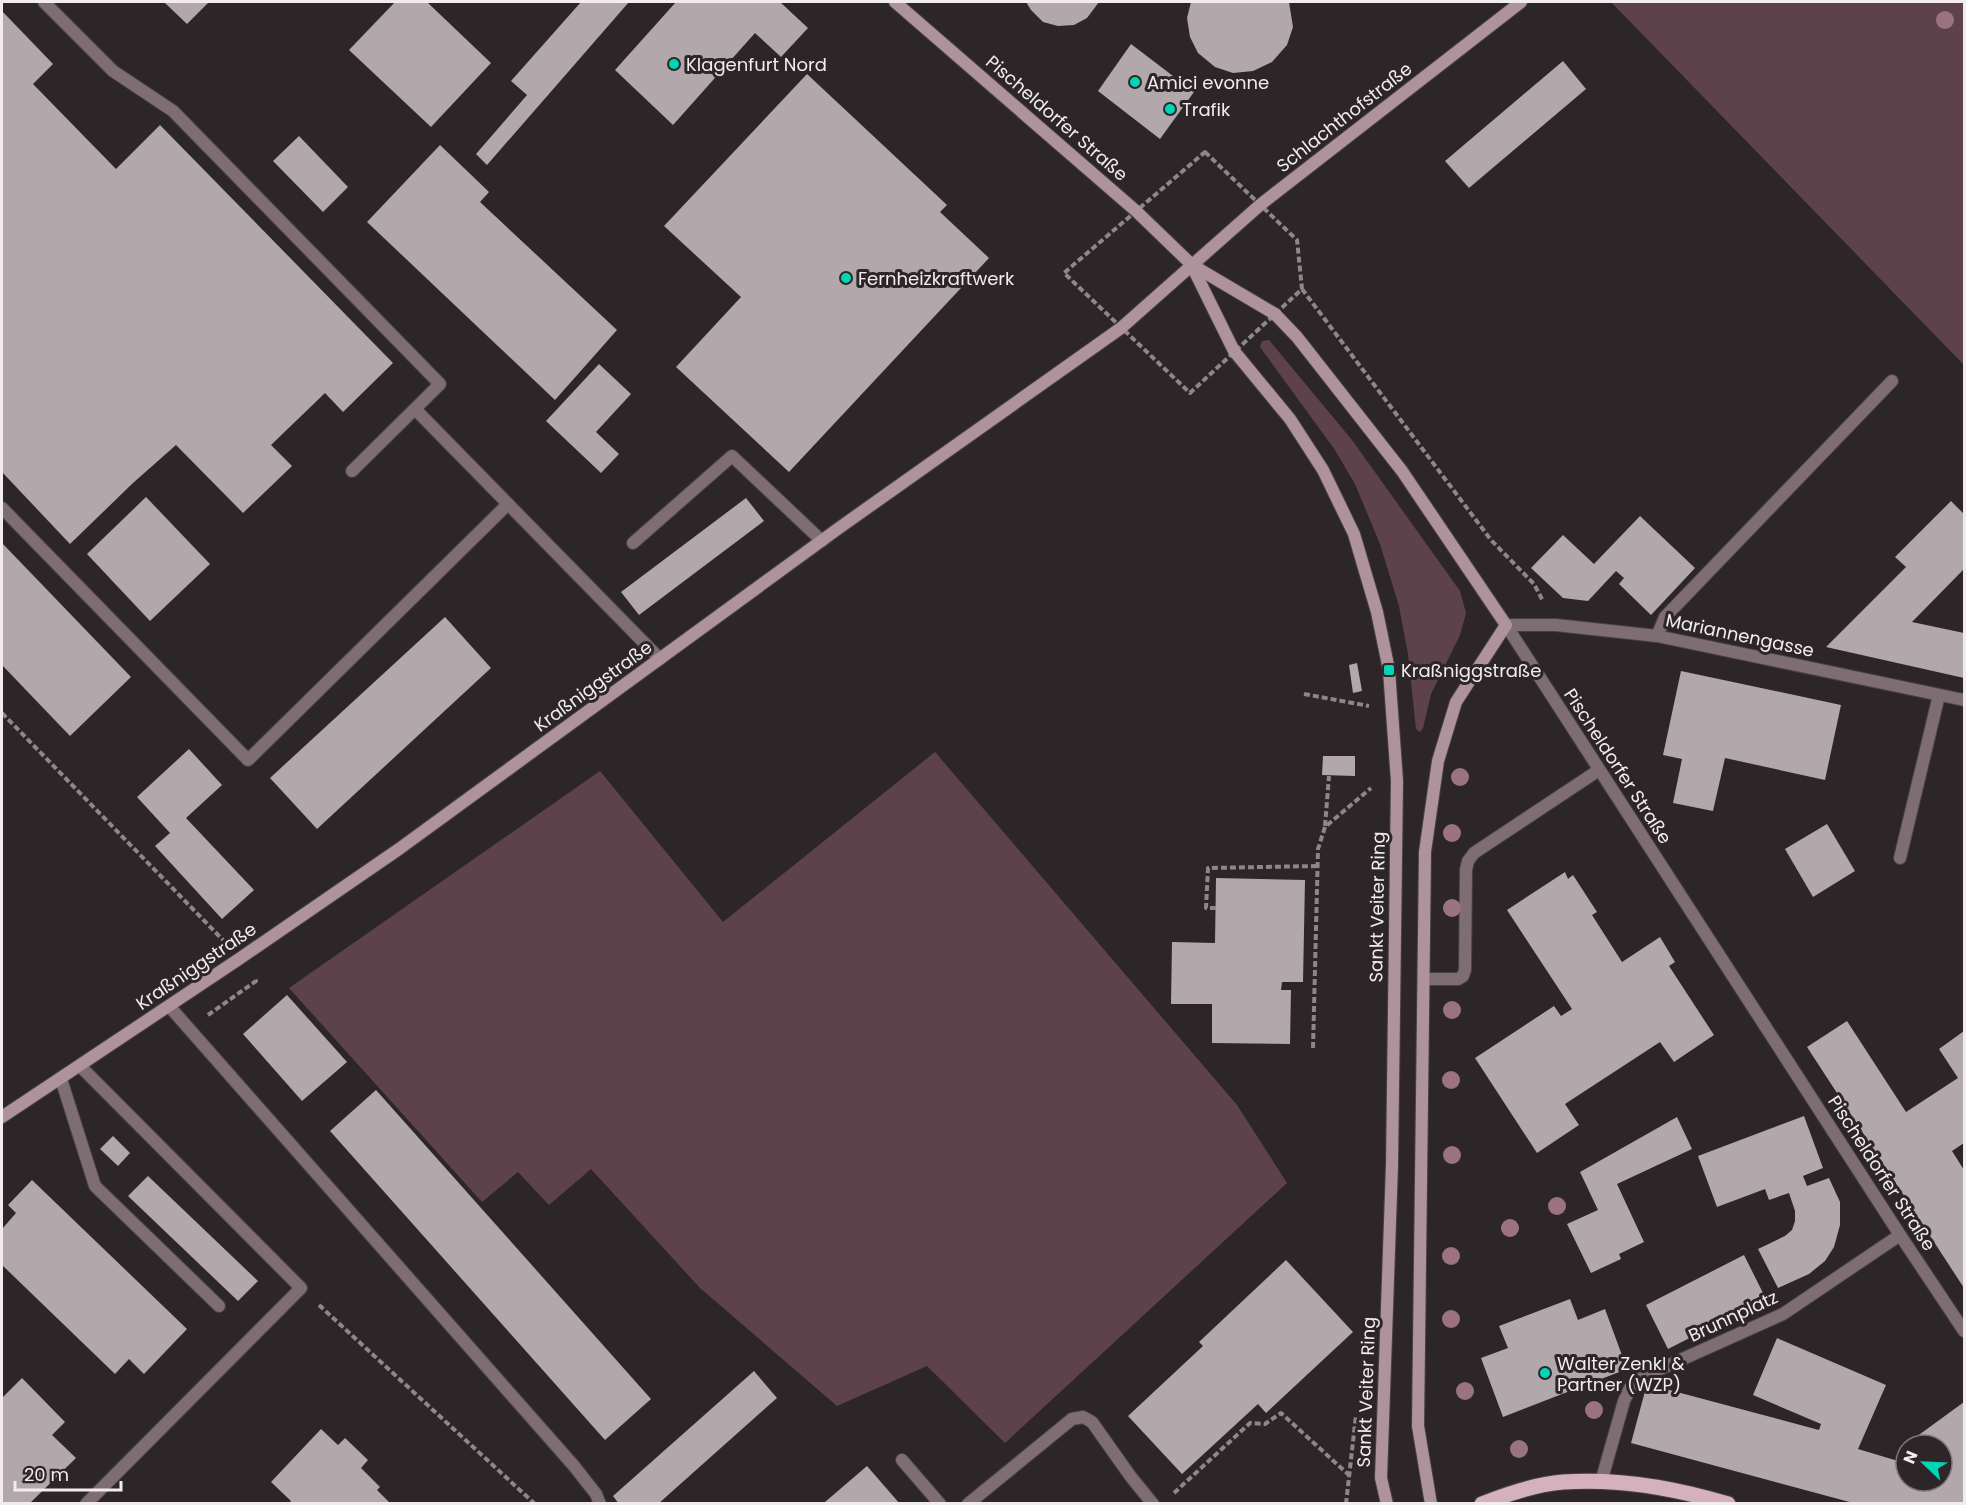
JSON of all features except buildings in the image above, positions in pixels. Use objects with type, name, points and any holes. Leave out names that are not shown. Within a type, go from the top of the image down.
[{"type":"main road","name":"Pischeldorfer Straße","points":[[896,2],[1136,211],[1192,265],[1275,314],[1297,337],[1402,471],[1506,625]]},
{"type":"main road","name":"Schlachthofstraße","points":[[1192,265],[1260,205],[1521,2]]},
{"type":"main road","name":"Pischeldorfer Straße","points":[[1192,265],[1234,351]]},
{"type":"main road","name":"Kraßniggstraße","points":[[2,1118],[399,849],[822,541],[1120,328],[1192,265]]},
{"type":"main road","name":"Sankt Veiter Ring","points":[[1234,351],[1290,419],[1323,471],[1354,534],[1377,612],[1389,670],[1394,710],[1397,781],[1392,1165],[1381,1478],[1387,1503]]},
{"type":"main road","points":[[1431,1503],[1418,1426],[1425,852],[1438,760],[1456,702],[1506,625]]},
{"type":"main road","points":[[1482,1503],[1508,1494],[1561,1482],[1646,1485],[1728,1503]]},
{"type":"street","points":[[44,2],[113,71],[173,111],[440,384],[352,471]]},
{"type":"street","points":[[1657,636],[1665,617],[1892,381]]},
{"type":"street","points":[[415,409],[660,660]]},
{"type":"street","points":[[633,543],[732,456],[822,541]]},
{"type":"street","points":[[2,508],[248,760],[508,504]]},
{"type":"street","name":"Mariannengasse","points":[[1506,625],[1556,625],[1657,636],[1965,700]]},
{"type":"street","name":"Pischeldorfer Straße","points":[[1506,625],[1900,1235],[1965,1331]]},
{"type":"street","points":[[1900,858],[1939,695]]},
{"type":"street","points":[[1424,979],[1458,979],[1463,976],[1465,970],[1466,870],[1468,861],[1474,853],[1599,770]]},
{"type":"street","points":[[169,1006],[574,1466],[596,1494],[600,1503]]},
{"type":"street","points":[[80,1066],[301,1288],[86,1503]]},
{"type":"street","points":[[61,1079],[95,1186],[219,1306]]},
{"type":"street","name":"Brunnplatz","points":[[1601,1482],[1624,1401],[1630,1388],[1638,1379],[1783,1314],[1900,1235]]},
{"type":"street","points":[[968,1503],[1072,1419],[1083,1417],[1092,1422],[1131,1477],[1153,1503]]},
{"type":"street","points":[[902,1460],[940,1503]]},
{"type":"path","points":[[1302,289],[1491,540],[1534,584],[1556,625]]},
{"type":"path","points":[[1304,694],[1394,710]]},
{"type":"path","points":[[2,713],[220,937],[256,981],[188,1028]]},
{"type":"path","points":[[1313,1048],[1318,849],[1325,827],[1329,776]]},
{"type":"path","points":[[1325,827],[1371,788]]},
{"type":"path","points":[[1216,908],[1206,908],[1208,868],[1318,866]]},
{"type":"path","points":[[301,1288],[535,1503]]},
{"type":"path","points":[[1171,1495],[1250,1423],[1265,1424],[1281,1413],[1350,1476]]},
{"type":"shaded area","points":[[1611,2],[1964,2],[1964,365]]},
{"type":"shaded area","points":[[1269,340],[1352,440],[1460,591],[1466,613],[1460,635],[1431,694],[1420,732],[1416,729],[1408,654],[1399,606],[1380,544],[1355,484],[1335,450],[1260,347],[1262,341]]},
{"type":"shaded area","points":[[935,752],[1237,1105],[1287,1183],[1005,1443],[927,1366],[837,1406],[700,1288],[591,1169],[549,1205],[518,1172],[482,1202],[289,988],[600,771],[723,922]]},
{"type":"place","name":"Klagenfurt Nord","points":[[674,64]]},
{"type":"place","name":"Amici evonne","points":[[1135,82]]},
{"type":"place","name":"Trafik","points":[[1170,109]]},
{"type":"place","name":"Fernheizkraftwerk","points":[[846,278]]},
{"type":"place","name":"Kraßniggstraße","points":[[1389,670]]},
{"type":"place","name":"Walter Zenkl & Partner (WZP)","points":[[1545,1373]]}]
